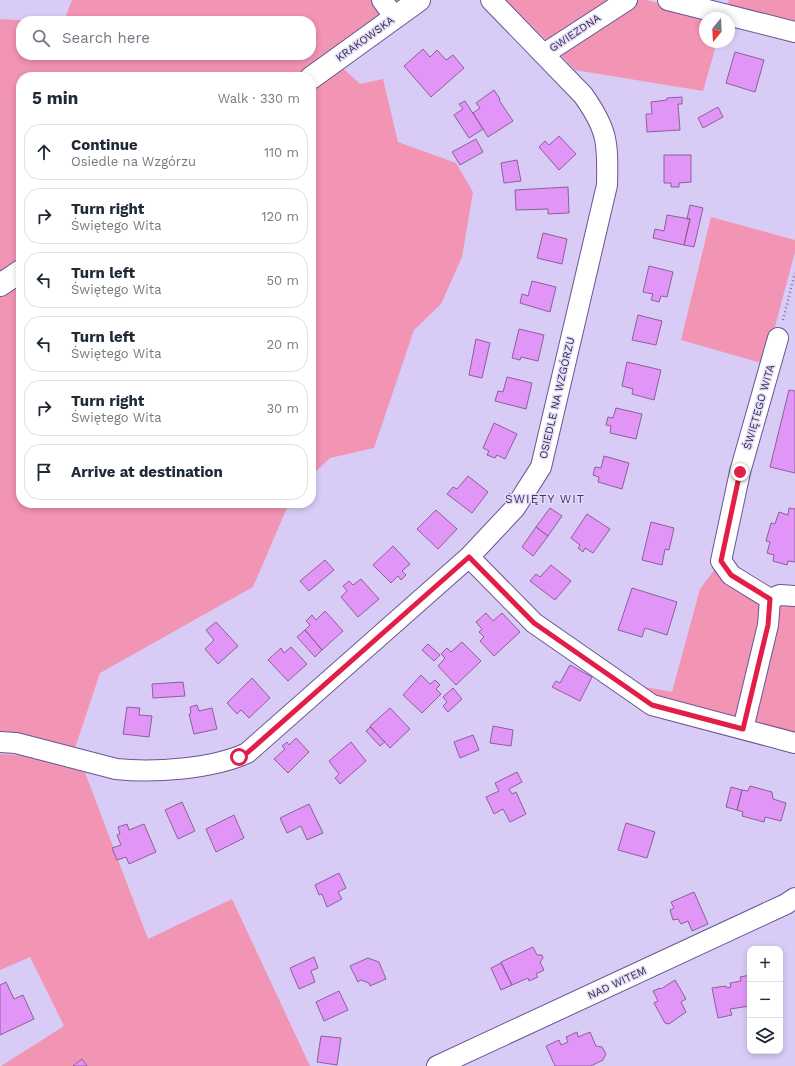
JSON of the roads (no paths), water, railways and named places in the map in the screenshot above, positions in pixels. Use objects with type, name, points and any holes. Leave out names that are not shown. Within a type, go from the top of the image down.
[{"type":"main road","name":"KRAKOWSKA","points":[[316,74],[419,0]]},
{"type":"main road","points":[[0,285],[16,274]]},
{"type":"street","points":[[382,0],[395,18]]},
{"type":"street","name":"OSIEDLE NA WZGÓRZU","points":[[0,742],[16,743],[116,769],[128,770],[146,771],[204,765],[239,757],[247,753],[469,557],[515,508],[541,467],[607,185],[608,154],[605,133],[595,113],[583,95],[491,0]]},
{"type":"street","name":"GWIEZDNA","points":[[544,54],[627,0]]},
{"type":"street","points":[[668,0],[795,32]]},
{"type":"street","name":"ŚWIĘTEGO WITA","points":[[770,599],[731,575],[721,561],[740,472],[778,338]]},
{"type":"street","points":[[469,557],[534,623],[652,705],[795,743]]},
{"type":"street","points":[[743,729],[768,625],[770,599],[780,595],[795,596]]},
{"type":"street","name":"NAD WITEM","points":[[437,1066],[780,907],[795,898]]},
{"type":"district","name":"ŚWIĘTY WIT","points":[[545,499]]}]
